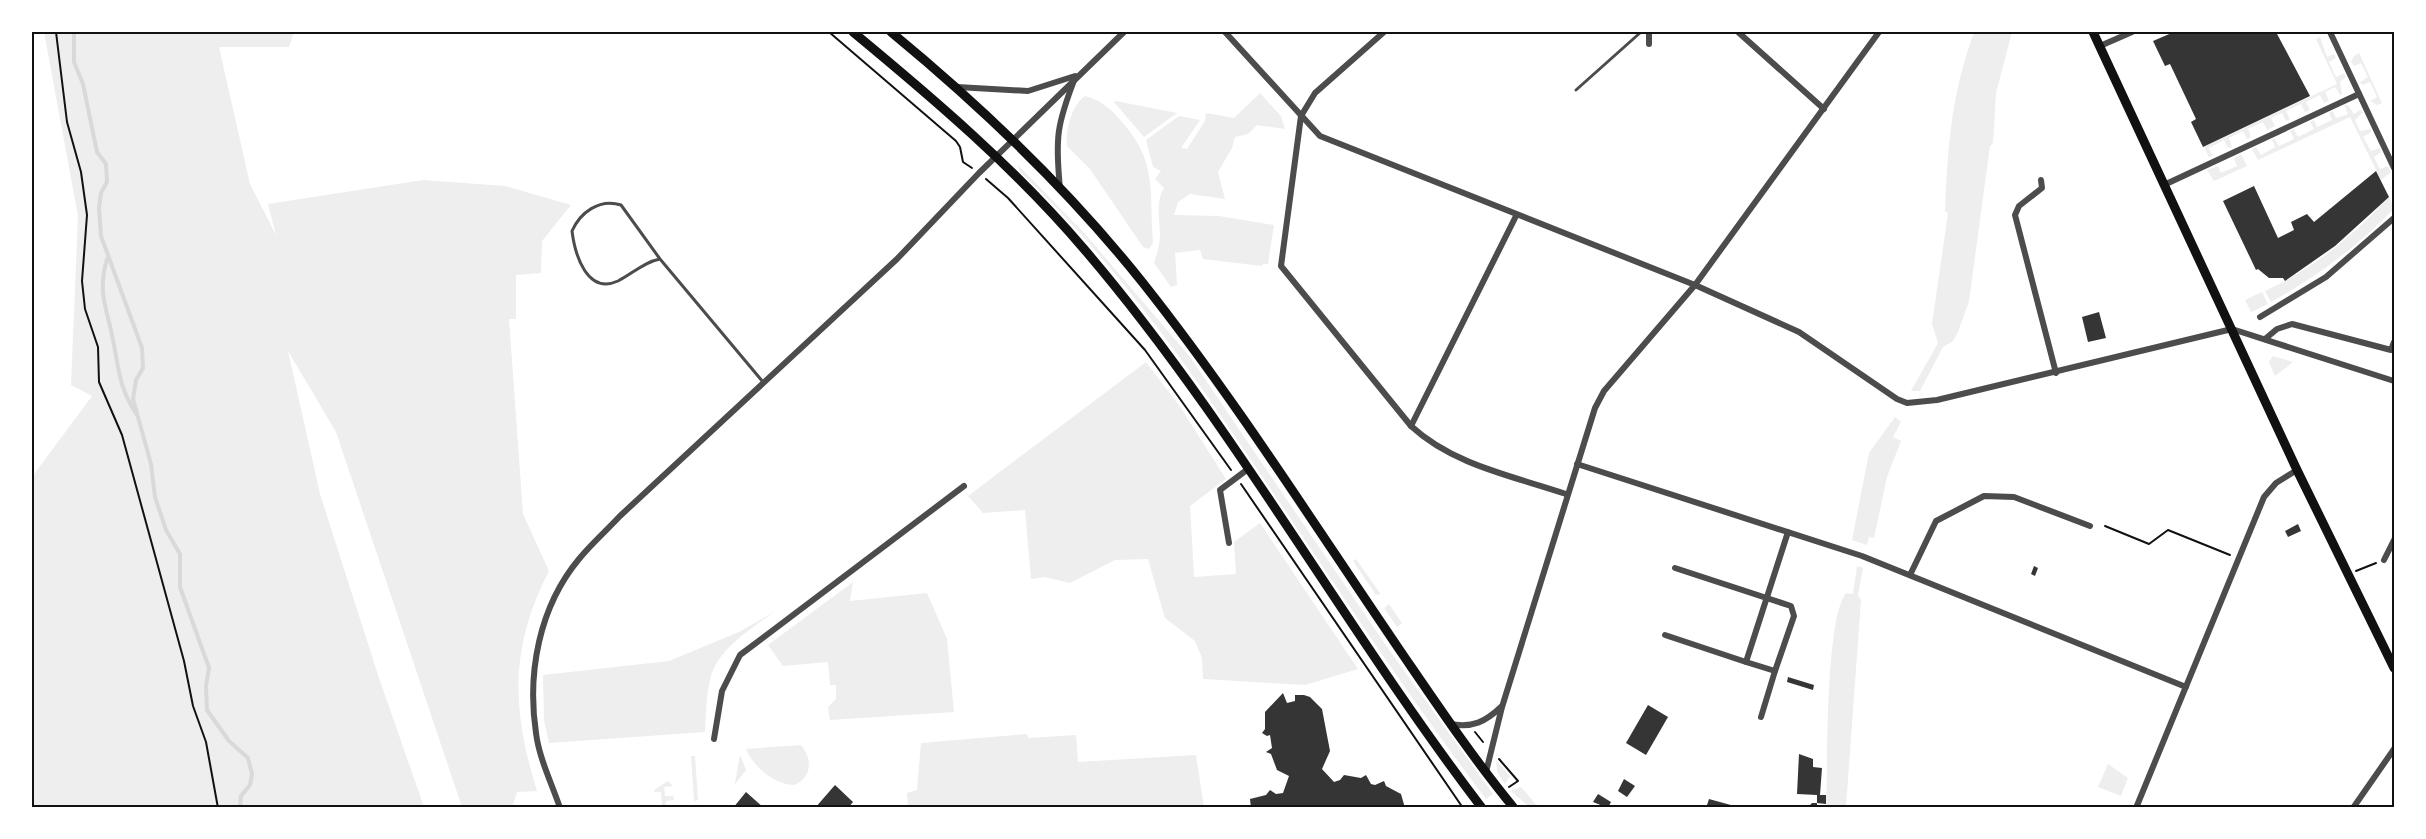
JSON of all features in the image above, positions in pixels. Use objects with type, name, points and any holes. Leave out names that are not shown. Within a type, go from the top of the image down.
[{"type":"main road","points":[[853,32],[945,108],[996,156],[1083,248],[1143,322],[1248,469],[1459,777],[1482,807]]},
{"type":"main road","points":[[891,32],[957,87],[1013,141],[1060,188],[1143,283],[1208,370],[1450,724],[1485,773],[1514,807]]},
{"type":"main road","points":[[2093,32],[2166,184],[2297,470],[2394,668]]},
{"type":"street","points":[[560,807],[536,735],[532,693],[535,655],[544,621],[559,589],[578,560],[620,516],[897,259],[978,173],[1124,32]]},
{"type":"street","points":[[1225,32],[1320,136],[1516,216],[1695,285],[1799,332],[1887,393],[1907,403],[1937,400],[2013,380],[2056,373],[2232,329],[2394,381]]},
{"type":"street","points":[[1384,32],[1315,93],[1301,116],[1281,266],[1411,426],[1431,444],[1453,456],[1566,494]]},
{"type":"street","points":[[1648,44],[1649,32]]},
{"type":"street","points":[[1738,32],[1824,109]]},
{"type":"street","points":[[1485,773],[1502,707],[1566,494],[1595,408],[1604,391],[1695,285],[1879,32]]},
{"type":"street","points":[[2100,46],[2132,32]]},
{"type":"street","points":[[2330,32],[2394,168]]},
{"type":"street","points":[[957,87],[1028,91],[1076,76]]},
{"type":"street","points":[[1060,188],[1056,147],[1061,116],[1076,76]]},
{"type":"street","points":[[2166,184],[2359,93]]},
{"type":"street","points":[[2041,180],[2042,189],[2019,206],[2015,215],[2056,373]]},
{"type":"street","points":[[1411,426],[1516,216]]},
{"type":"street","points":[[2260,317],[2326,277],[2394,218]]},
{"type":"street","points":[[2265,339],[2277,329],[2292,324],[2391,351],[2394,342]]},
{"type":"street","points":[[1577,464],[1788,532],[1910,575],[2186,687]]},
{"type":"street","points":[[1229,543],[1220,490],[1248,469]]},
{"type":"street","points":[[2137,807],[2264,497],[2276,483],[2297,470]]},
{"type":"street","points":[[714,738],[722,691],[740,655],[964,486]]},
{"type":"street","points":[[1910,575],[1936,521],[1984,496],[2014,497],[2090,526]]},
{"type":"street","points":[[1746,662],[1788,532]]},
{"type":"street","points":[[2384,560],[2394,540]]},
{"type":"street","points":[[1675,568],[1787,603],[1794,613],[1761,717]]},
{"type":"street","points":[[1665,635],[1775,671]]},
{"type":"street","points":[[1450,724],[1463,726],[1486,722],[1502,707]]},
{"type":"street","points":[[2353,807],[2394,749]]},
{"type":"lane","points":[[1576,90],[1641,32]]},
{"type":"lane","points":[[660,259],[612,283],[605,285],[595,282],[586,274],[578,258],[572,231],[586,210],[608,204],[621,205],[660,259],[764,384]]},
{"type":"path","points":[[56,32],[67,122],[81,172],[87,215],[82,281],[86,309],[98,347],[99,382],[122,435],[184,661],[193,706],[206,742],[218,807]]},
{"type":"path","points":[[829,32],[956,141],[960,147],[963,162],[1008,198],[1146,350],[1237,477],[1463,807]]},
{"type":"path","points":[[2105,526],[2149,544],[2168,530],[2238,558]]},
{"type":"path","points":[[2348,574],[2384,560]]},
{"type":"shaded area","points":[[44,32],[294,32],[289,47],[219,47],[250,184],[276,235],[268,204],[423,180],[505,186],[571,205],[542,241],[541,273],[516,275],[516,319],[509,319],[523,514],[549,571],[527,627],[521,654],[519,680],[519,706],[523,733],[537,791],[517,792],[512,807],[462,807],[336,432],[288,351],[320,494],[378,675],[424,807],[32,808],[32,477],[92,396],[71,385],[78,216]]},
{"type":"shaded area","points":[[1974,32],[2012,32],[1996,93],[1993,143],[1990,146],[1969,301],[1953,341],[1943,347],[1920,391],[1911,391],[1938,343],[1932,324],[1948,213],[1945,211],[1949,142],[1960,78]]},
{"type":"shaded area","points":[[2320,37],[2327,57],[2334,54],[2336,58],[2329,62],[2336,77],[2344,73],[2346,77],[2340,82],[2342,94],[2340,95],[2335,87],[2325,92],[2329,101],[2324,103],[2320,95],[2306,102],[2310,110],[2305,112],[2301,104],[2286,111],[2290,119],[2286,121],[2282,113],[2271,118],[2275,126],[2267,130],[2263,122],[2248,129],[2251,137],[2247,139],[2243,131],[2229,138],[2232,147],[2228,148],[2224,140],[2209,148],[2213,156],[2209,157],[2204,147],[2337,84],[2316,39]]},
{"type":"shaded area","points":[[2359,53],[2382,103],[2377,105],[2370,101],[2377,97],[2370,82],[2362,85],[2360,82],[2368,77],[2361,63],[2354,66],[2351,62]]},
{"type":"shaded area","points":[[1260,93],[1281,116],[1285,129],[1257,125],[1248,134],[1235,137],[1232,148],[1218,172],[1225,199],[1190,194],[1178,202],[1174,215],[1219,216],[1274,225],[1268,264],[1262,266],[1203,259],[1200,250],[1175,253],[1177,285],[1171,287],[1154,263],[1160,239],[1159,205],[1164,188],[1155,179],[1161,171],[1153,167],[1146,140],[1179,116],[1200,120],[1181,148],[1187,149],[1205,121],[1206,113],[1234,118]]},
{"type":"shaded area","points":[[1085,96],[1101,103],[1114,113],[1134,137],[1147,165],[1150,179],[1153,243],[1149,249],[1143,247],[1090,169],[1067,146],[1070,118],[1076,105]]},
{"type":"shaded area","points":[[1114,102],[1177,113],[1144,137]]},
{"type":"shaded area","points":[[2344,105],[2348,105],[2354,114],[2360,110],[2363,112],[2355,120],[2360,131],[2371,129],[2371,132],[2363,137],[2371,151],[2380,148],[2381,152],[2374,157],[2380,169],[2388,166],[2391,172],[2381,180],[2350,117],[2258,160],[2252,149],[2256,147],[2261,155],[2275,147],[2272,140],[2275,139],[2279,146],[2294,139],[2290,131],[2294,129],[2298,137],[2314,129],[2310,122],[2314,120],[2317,127],[2332,120],[2329,113],[2333,111],[2336,118],[2348,114]]},
{"type":"shaded area","points":[[2241,154],[2247,166],[2214,181],[2207,170],[2218,166],[2221,173],[2237,166],[2234,158]]},
{"type":"shaded area","points":[[1018,165],[1086,235],[1190,357],[1387,647],[1493,794],[1486,799],[1426,717],[1229,427],[1146,312],[1086,240],[1020,172]]},
{"type":"shaded area","points":[[2389,197],[2394,209],[2366,236],[2336,260],[2271,302],[2265,291],[2300,272],[2332,250],[2362,225]]},
{"type":"shaded area","points":[[2262,292],[2268,304],[2251,312],[2245,300]]},
{"type":"shaded area","points":[[2273,356],[2293,362],[2275,376],[2269,362]]},
{"type":"shaded area","points":[[1146,362],[1181,408],[1226,479],[1190,506],[1194,577],[1236,574],[1234,542],[1260,523],[1358,669],[1305,685],[1203,679],[1202,658],[1195,641],[1165,618],[1148,559],[1115,560],[1070,583],[1045,577],[1031,579],[1025,510],[983,513],[968,496]]},
{"type":"shaded area","points":[[1895,417],[1901,422],[1893,437],[1901,441],[1887,477],[1874,538],[1869,537],[1867,545],[1852,540],[1869,453]]},
{"type":"shaded area","points":[[1356,559],[1380,594],[1376,595],[1353,561]]},
{"type":"shaded area","points":[[1857,566],[1863,568],[1858,595],[1861,600],[1846,807],[1826,807],[1829,695],[1834,632],[1839,608],[1846,593],[1853,594]]},
{"type":"shaded area","points":[[853,582],[850,601],[927,593],[947,639],[954,712],[830,720],[828,707],[836,699],[836,685],[830,685],[828,662],[783,666],[768,645]]},
{"type":"shaded area","points":[[1389,604],[1402,623],[1397,627],[1384,608]]},
{"type":"shaded area","points":[[774,612],[736,641],[714,669],[708,693],[705,732],[549,743],[544,720],[543,675],[669,661],[739,632]]},
{"type":"shaded area","points":[[1027,734],[1028,738],[1076,735],[1078,762],[1196,755],[1204,807],[908,807],[907,793],[917,790],[921,743]]},
{"type":"shaded area","points":[[801,745],[805,750],[809,767],[805,777],[794,785],[786,784],[765,773],[749,756],[746,749]]},
{"type":"shaded area","points":[[740,755],[746,770],[735,784],[735,783]]},
{"type":"shaded area","points":[[691,756],[695,756],[698,800],[694,801]]},
{"type":"shaded area","points":[[1496,760],[1510,776],[1505,784],[1497,772]]},
{"type":"shaded area","points":[[2108,764],[2128,778],[2121,796],[2098,787]]},
{"type":"shaded area","points":[[668,781],[673,786],[664,787],[665,796],[673,796],[674,800],[666,801],[666,807],[654,807],[662,806],[661,792],[654,790]]},
{"type":"shaded area","points":[[1521,787],[1538,807],[1529,807],[1511,791]]},
{"type":"building","points":[[2174,32],[2276,32],[2310,96],[2203,147],[2191,122],[2196,119],[2170,64],[2165,66],[2153,41]]},
{"type":"building","points":[[2376,171],[2389,197],[2335,246],[2285,281],[2283,278],[2269,278],[2258,269],[2256,270],[2223,201],[2254,186],[2278,238],[2294,230],[2291,222],[2307,214],[2314,222]]},
{"type":"building","points":[[2099,312],[2106,338],[2088,342],[2082,317]]},
{"type":"building","points":[[2298,524],[2301,531],[2288,537],[2285,531]]},
{"type":"building","points":[[2034,566],[2038,568],[2035,576],[2031,574]]},
{"type":"building","points":[[1788,677],[1814,685],[1813,690],[1787,682]]},
{"type":"building","points":[[1283,693],[1287,703],[1295,701],[1295,695],[1304,695],[1310,697],[1322,709],[1330,751],[1322,769],[1334,782],[1340,780],[1344,775],[1361,778],[1366,775],[1371,784],[1375,785],[1384,781],[1386,786],[1401,794],[1405,808],[1251,808],[1250,799],[1266,795],[1270,790],[1276,794],[1283,793],[1289,776],[1277,770],[1271,754],[1266,752],[1272,748],[1270,735],[1262,733],[1265,729],[1265,712]]},
{"type":"building","points":[[1648,705],[1668,717],[1646,755],[1626,743]]},
{"type":"building","points":[[1799,754],[1813,759],[1813,767],[1822,768],[1820,795],[1826,795],[1826,804],[1817,803],[1817,795],[1797,794]]},
{"type":"building","points":[[1624,779],[1635,786],[1627,797],[1618,791]]},
{"type":"building","points":[[835,785],[853,802],[848,808],[815,808]]},
{"type":"building","points":[[746,792],[764,808],[733,808]]},
{"type":"building","points":[[1598,794],[1611,802],[1608,808],[1593,802]]},
{"type":"building","points":[[1709,799],[1738,807],[1738,808],[1706,808]]},
{"type":"building","points":[[1812,803],[1817,803],[1817,808],[1807,808]]},
{"type":"waterway","points":[[74,32],[74,62],[83,84],[97,152],[106,164],[107,182],[101,193],[99,208],[101,236],[142,348],[143,368],[136,380],[133,399],[151,464],[155,497],[166,530],[180,554],[180,587],[209,668],[206,686],[207,710],[229,741],[248,758],[252,774],[250,785],[241,796],[240,808]]},
{"type":"waterway","points":[[107,259],[103,282],[104,300],[120,379],[137,415]]},
{"type":"waterway","points":[[32,805],[36,808]]}]
